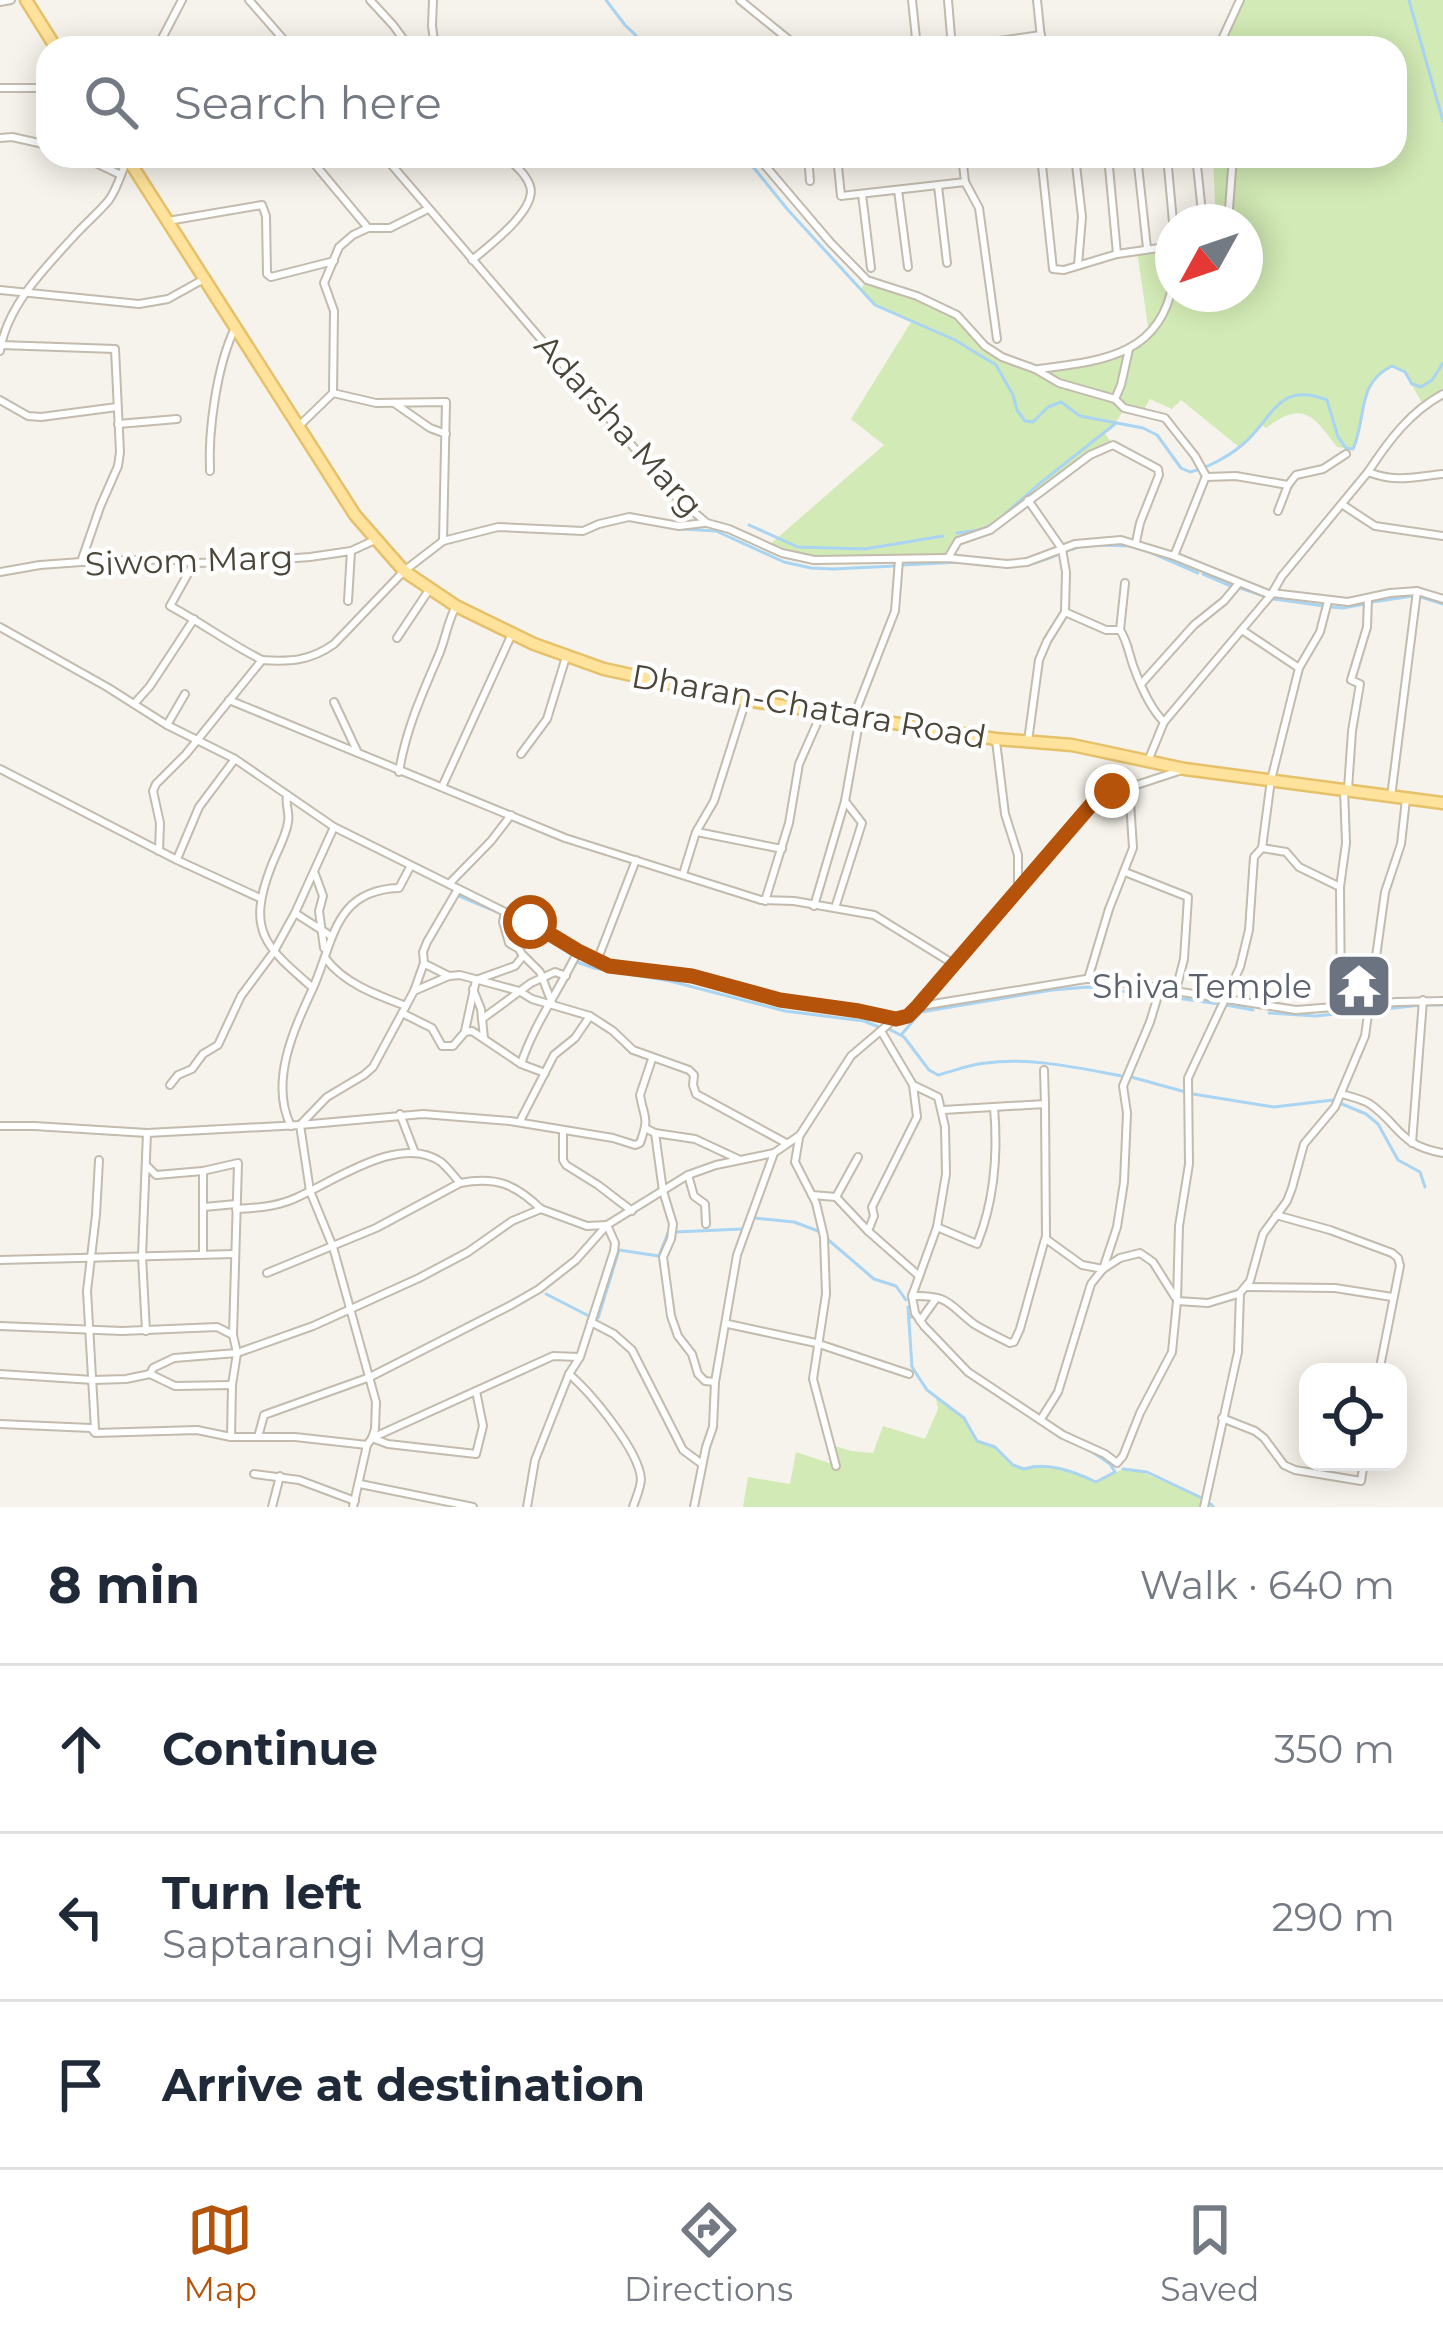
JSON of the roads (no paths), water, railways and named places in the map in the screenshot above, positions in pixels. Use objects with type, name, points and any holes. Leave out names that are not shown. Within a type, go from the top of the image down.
[{"type":"main road","points":[[26,0],[48,36]]},
{"type":"main road","name":"Dharan-Chatara Road","points":[[134,168],[355,515],[404,571],[456,606],[566,657],[746,700],[996,739],[1072,745],[1185,769],[1443,803]]},
{"type":"street","points":[[0,2],[11,0]]},
{"type":"street","points":[[163,36],[182,0]]},
{"type":"street","points":[[250,0],[281,36]]},
{"type":"street","points":[[370,0],[402,36]]},
{"type":"street","points":[[433,0],[433,36]]},
{"type":"street","points":[[740,0],[784,36]]},
{"type":"street","points":[[911,0],[916,36]]},
{"type":"street","points":[[948,0],[950,36]]},
{"type":"street","points":[[1034,36],[1041,35],[1037,0]]},
{"type":"street","points":[[1224,36],[1240,0]]},
{"type":"street","points":[[0,88],[36,88]]},
{"type":"street","points":[[0,138],[36,142]]},
{"type":"street","points":[[106,168],[121,175]]},
{"type":"street","points":[[81,562],[121,452],[115,349],[0,348],[4,327],[15,308],[106,204],[123,168]]},
{"type":"street","points":[[318,168],[368,229]]},
{"type":"street","name":"Adarsha Marg","points":[[394,168],[677,498],[707,523],[797,557],[832,562],[949,558],[1007,564],[1103,540],[1136,543],[1272,594],[1348,602],[1417,592],[1443,599]]},
{"type":"street","points":[[472,260],[528,206],[533,192],[517,168]]},
{"type":"street","points":[[767,168],[867,280],[940,305],[1002,357],[1059,383],[1115,399],[1124,408],[1165,418],[1203,471],[1288,485]]},
{"type":"street","points":[[809,168],[810,181]]},
{"type":"street","points":[[838,168],[841,196],[964,182]]},
{"type":"street","points":[[963,168],[964,182],[979,208],[997,339]]},
{"type":"street","points":[[1042,168],[1053,269],[1155,248]]},
{"type":"street","points":[[1076,168],[1082,217],[1078,265]]},
{"type":"street","points":[[1109,168],[1117,254]]},
{"type":"street","points":[[1138,168],[1147,249]]},
{"type":"street","points":[[1168,168],[1172,204]]},
{"type":"street","points":[[1197,168],[1201,204]]},
{"type":"street","points":[[1229,204],[1232,168]]},
{"type":"street","points":[[938,186],[947,263]]},
{"type":"street","points":[[898,190],[908,267]]},
{"type":"street","points":[[862,194],[871,268]]},
{"type":"street","points":[[168,221],[262,205],[267,274],[271,277],[334,261]]},
{"type":"street","points":[[298,427],[333,393],[334,311],[324,283],[344,241],[368,229],[390,228],[428,209]]},
{"type":"street","points":[[0,290],[152,303],[204,279]]},
{"type":"street","points":[[1035,369],[1093,362],[1129,349],[1149,333],[1162,312]]},
{"type":"street","points":[[210,471],[208,441],[235,328]]},
{"type":"street","points":[[1115,399],[1129,349]]},
{"type":"street","points":[[333,393],[376,403],[446,402],[443,541]]},
{"type":"street","points":[[1148,761],[1163,722],[1272,594],[1388,442],[1423,405],[1443,394]]},
{"type":"street","points":[[0,400],[28,416],[41,417],[117,407]]},
{"type":"street","points":[[394,403],[446,434]]},
{"type":"street","points":[[118,424],[177,418]]},
{"type":"street","points":[[949,558],[958,542],[990,530],[1106,446],[1158,469],[1136,543]]},
{"type":"street","points":[[1278,511],[1296,476],[1323,469],[1346,454]]},
{"type":"street","points":[[1174,556],[1203,471]]},
{"type":"street","points":[[1368,472],[1404,480],[1443,474]]},
{"type":"street","points":[[1028,500],[1062,549],[1066,572],[1065,612],[1039,660],[1028,741]]},
{"type":"street","points":[[1343,505],[1375,526],[1443,536]]},
{"type":"street","points":[[194,563],[170,606],[262,660],[310,659],[443,541],[498,527],[583,531],[629,517],[679,526],[707,523]]},
{"type":"street","name":"Siwom Marg","points":[[0,572],[81,562],[239,562],[351,551],[375,540]]},
{"type":"street","points":[[348,601],[351,551]]},
{"type":"street","points":[[814,906],[845,800],[857,717],[895,610],[899,560]]},
{"type":"street","points":[[1125,583],[1120,630],[1150,703],[1163,722]]},
{"type":"street","points":[[1142,684],[1239,583]]},
{"type":"street","points":[[397,638],[429,590]]},
{"type":"street","points":[[1391,796],[1417,592]]},
{"type":"street","points":[[1341,1006],[1340,887],[1360,684],[1351,680],[1367,627],[1368,598]]},
{"type":"street","points":[[913,1085],[938,1097],[947,1150],[937,1227],[912,1296],[920,1321],[968,1372],[1063,1435],[1117,1463],[1172,1352],[1189,1164],[1187,1092],[1194,1062],[1233,987],[1251,912],[1254,857],[1262,848],[1270,780],[1299,668],[1320,632],[1328,601]]},
{"type":"street","points":[[399,772],[411,717],[456,606]]},
{"type":"street","points":[[1065,612],[1106,630],[1120,630]]},
{"type":"street","points":[[134,704],[194,619]]},
{"type":"street","points":[[0,627],[167,725],[235,759],[334,827],[530,922],[609,966],[692,976],[780,1000],[859,1011],[888,1025],[913,1085],[916,1117],[874,1202],[868,1231]]},
{"type":"street","points":[[1242,630],[1299,668]]},
{"type":"street","points":[[441,788],[512,632]]},
{"type":"street","points":[[521,754],[547,719],[566,657]]},
{"type":"street","points":[[159,851],[160,823],[153,791],[262,660]]},
{"type":"street","points":[[167,725],[185,694]]},
{"type":"street","points":[[229,700],[565,838],[765,901],[794,901],[874,915],[952,964]]},
{"type":"street","points":[[683,874],[696,832],[715,801],[746,700]]},
{"type":"street","points":[[334,702],[359,755]]},
{"type":"street","points":[[765,901],[782,849],[799,764],[822,712]]},
{"type":"street","points":[[996,739],[1005,814],[1018,855],[1018,891]]},
{"type":"street","points":[[177,860],[199,807],[235,759]]},
{"type":"street","points":[[0,769],[260,898]]},
{"type":"street","points":[[836,1466],[814,1387],[826,1294],[823,1234],[795,1162],[800,1135],[850,1056],[918,1006],[1097,798],[1185,769]]},
{"type":"street","points":[[1088,979],[1108,909],[1133,848],[1129,787]]},
{"type":"street","points":[[286,795],[289,819],[260,898],[261,930],[273,953],[313,988]]},
{"type":"street","points":[[1204,1507],[1238,1352],[1243,1290],[1263,1234],[1292,1188],[1304,1144],[1335,1107],[1365,1036],[1385,892],[1401,844],[1406,799]]},
{"type":"street","points":[[835,908],[862,824],[845,800]]},
{"type":"street","points":[[295,1125],[326,1097],[373,1067],[414,992],[423,952],[453,887],[511,815]]},
{"type":"street","points":[[170,1085],[216,1048],[241,996],[295,913],[334,827]]},
{"type":"street","points":[[696,832],[782,849]]},
{"type":"street","points":[[1262,848],[1286,852],[1299,867],[1340,887]]},
{"type":"street","points":[[598,961],[636,860]]},
{"type":"street","points":[[254,1474],[280,1476],[354,1504],[360,1484],[376,1402],[333,1247],[310,1191],[295,1125],[285,1114],[284,1069],[331,936],[344,913],[374,889],[399,888],[410,866]]},
{"type":"street","points":[[314,870],[322,896],[320,929],[326,955],[338,974],[432,1028],[442,1046],[453,1046],[465,1032],[474,983]]},
{"type":"street","points":[[1125,872],[1188,897],[1184,959],[1176,990]]},
{"type":"street","points":[[505,912],[509,943],[543,976],[552,1003]]},
{"type":"street","points":[[295,913],[331,936]]},
{"type":"street","points":[[521,1064],[578,951]]},
{"type":"street","points":[[474,983],[514,966],[524,956]]},
{"type":"street","points":[[424,963],[449,976]]},
{"type":"street","points":[[482,1019],[543,976],[555,972],[566,976]]},
{"type":"street","points":[[414,992],[460,975],[590,1016],[633,1049],[689,1070],[696,1094],[786,1143]]},
{"type":"street","points":[[918,1006],[1088,979],[1297,1010],[1443,1001]]},
{"type":"street","points":[[474,983],[484,1038]]},
{"type":"street","points":[[1041,1420],[1058,1392],[1090,1284],[1102,1268],[1117,1227],[1127,1113],[1123,1086],[1160,988]]},
{"type":"street","points":[[1412,1143],[1423,1000]]},
{"type":"street","points":[[519,1123],[559,1048],[575,1038],[590,1016]]},
{"type":"street","points":[[465,1032],[472,1031],[521,1064],[544,1073]]},
{"type":"street","points":[[0,1126],[146,1133],[264,1130],[400,1114],[519,1123],[635,1145],[645,1128],[647,1113],[640,1095],[652,1058]]},
{"type":"street","points":[[912,1296],[957,1306],[974,1324],[1014,1342],[1046,1239],[1044,1070]]},
{"type":"street","points":[[1342,1094],[1367,1102],[1412,1143],[1443,1153]]},
{"type":"street","points":[[942,1110],[1045,1104]]},
{"type":"street","points":[[937,1227],[976,1244],[992,1186],[994,1107]]},
{"type":"street","points":[[400,1114],[415,1153]]},
{"type":"street","points":[[645,1128],[694,1139],[741,1160]]},
{"type":"street","points":[[563,1132],[566,1165],[632,1210]]},
{"type":"street","points":[[146,1133],[142,1256],[146,1331]]},
{"type":"street","points":[[656,1133],[663,1191],[673,1224],[663,1257],[670,1316],[698,1374],[705,1382],[716,1382]]},
{"type":"street","points":[[258,1437],[264,1415],[370,1377],[539,1288],[576,1260],[607,1226],[688,1175],[774,1153],[800,1135]]},
{"type":"street","points":[[202,1207],[264,1208],[401,1153],[440,1162],[460,1183]]},
{"type":"street","points":[[694,1507],[713,1427],[737,1255],[774,1153]]},
{"type":"street","points":[[836,1197],[858,1157]]},
{"type":"street","points":[[95,1433],[87,1291],[99,1160]]},
{"type":"street","points":[[146,1165],[156,1175],[238,1163],[232,1335],[237,1353],[231,1437]]},
{"type":"street","points":[[203,1171],[203,1253]]},
{"type":"street","points":[[688,1175],[694,1196],[705,1204],[706,1224]]},
{"type":"street","points":[[267,1273],[376,1228],[460,1183],[487,1178],[527,1196],[541,1209],[587,1226],[607,1226]]},
{"type":"street","points":[[812,1196],[836,1197],[918,1275]]},
{"type":"street","points":[[150,1374],[174,1358],[237,1353],[313,1326],[467,1252],[512,1221],[541,1209]]},
{"type":"street","points":[[1276,1215],[1330,1230],[1398,1258],[1381,1363]]},
{"type":"street","points":[[527,1507],[536,1460],[580,1357],[614,1250],[607,1226]]},
{"type":"street","points":[[1046,1239],[1082,1265],[1102,1268],[1140,1253],[1153,1262],[1178,1300]]},
{"type":"street","points":[[0,1260],[235,1254]]},
{"type":"street","points":[[1178,1300],[1208,1303],[1243,1290],[1335,1288],[1394,1297]]},
{"type":"street","points":[[920,1321],[937,1298]]},
{"type":"street","points":[[591,1322],[632,1350],[683,1450],[702,1464]]},
{"type":"street","points":[[728,1324],[817,1343],[910,1374]]},
{"type":"street","points":[[0,1326],[146,1331],[217,1327],[232,1335]]},
{"type":"street","points":[[369,1442],[553,1356],[580,1357]]},
{"type":"street","points":[[0,1374],[93,1380],[150,1374],[175,1386],[232,1385]]},
{"type":"street","points":[[569,1374],[600,1404],[636,1462],[641,1481],[633,1507]]},
{"type":"street","points":[[95,1433],[196,1430],[231,1437],[369,1442],[476,1454],[483,1426],[476,1390]]},
{"type":"street","points":[[1222,1418],[1255,1431],[1283,1465],[1299,1471]]},
{"type":"street","points":[[0,1424],[91,1428],[95,1433]]},
{"type":"street","points":[[1301,1471],[1361,1481],[1363,1471]]},
{"type":"street","points":[[272,1507],[280,1476]]},
{"type":"street","points":[[360,1484],[473,1507]]},
{"type":"waterway","points":[[606,0],[636,36]]},
{"type":"waterway","points":[[1409,0],[1443,121]]},
{"type":"waterway","points":[[754,168],[875,305],[955,340],[996,365],[1025,421],[1033,422],[1061,402],[1080,416],[1157,435],[1181,468],[1190,472],[1236,449],[1277,406],[1297,395],[1327,400],[1338,437],[1353,449],[1368,392],[1381,373],[1392,366],[1421,387],[1443,363]]},
{"type":"waterway","points":[[957,533],[995,523],[1115,424]]},
{"type":"waterway","points":[[749,525],[798,547],[865,549],[943,536]]},
{"type":"waterway","points":[[682,529],[716,531],[784,562],[811,568],[895,566]]},
{"type":"waterway","points":[[1097,545],[1130,546]]},
{"type":"waterway","points":[[1066,551],[1082,546]]},
{"type":"waterway","points":[[1145,550],[1198,573]]},
{"type":"waterway","points":[[976,564],[1017,566],[1057,555]]},
{"type":"waterway","points":[[902,565],[961,562]]},
{"type":"waterway","points":[[1203,574],[1233,587]]},
{"type":"waterway","points":[[1240,588],[1264,596]]},
{"type":"waterway","points":[[1372,602],[1413,596]]},
{"type":"waterway","points":[[1421,597],[1443,604]]},
{"type":"waterway","points":[[1274,599],[1324,606]]},
{"type":"waterway","points":[[1331,607],[1365,604]]},
{"type":"waterway","points":[[459,896],[528,925],[572,955]]},
{"type":"waterway","points":[[577,962],[785,1011],[879,1027]]},
{"type":"waterway","points":[[901,1035],[921,1012],[1052,990],[1088,987],[1154,995]]},
{"type":"waterway","points":[[1163,996],[1219,1004]]},
{"type":"waterway","points":[[1226,1005],[1253,1010]]},
{"type":"waterway","points":[[1376,1010],[1421,1005]]},
{"type":"waterway","points":[[1426,1005],[1443,1005]]},
{"type":"waterway","points":[[1269,1013],[1315,1016],[1366,1011]]},
{"type":"waterway","points":[[889,1029],[904,1037],[938,1075],[980,1064],[1020,1061],[1122,1076]]},
{"type":"waterway","points":[[1131,1077],[1193,1094],[1274,1107],[1333,1100]]},
{"type":"waterway","points":[[1342,1104],[1378,1124],[1398,1160],[1420,1172],[1425,1187]]},
{"type":"waterway","points":[[754,1218],[794,1222],[818,1231],[874,1279],[896,1286],[906,1300]]},
{"type":"waterway","points":[[675,1232],[742,1229]]},
{"type":"waterway","points":[[598,1318],[619,1250],[659,1256],[668,1233]]},
{"type":"waterway","points":[[546,1294],[589,1316]]},
{"type":"waterway","points":[[908,1307],[912,1367],[927,1390],[964,1418],[977,1441],[995,1447],[1024,1469],[1051,1467],[1096,1482],[1115,1472],[1091,1451]]},
{"type":"waterway","points":[[910,1317],[929,1335]]},
{"type":"waterway","points":[[952,1359],[966,1374]]},
{"type":"waterway","points":[[1034,1419],[1051,1430]]},
{"type":"waterway","points":[[1123,1469],[1147,1472],[1202,1498]]},
{"type":"place","name":"Shiva Temple","points":[[1359,986]]}]
